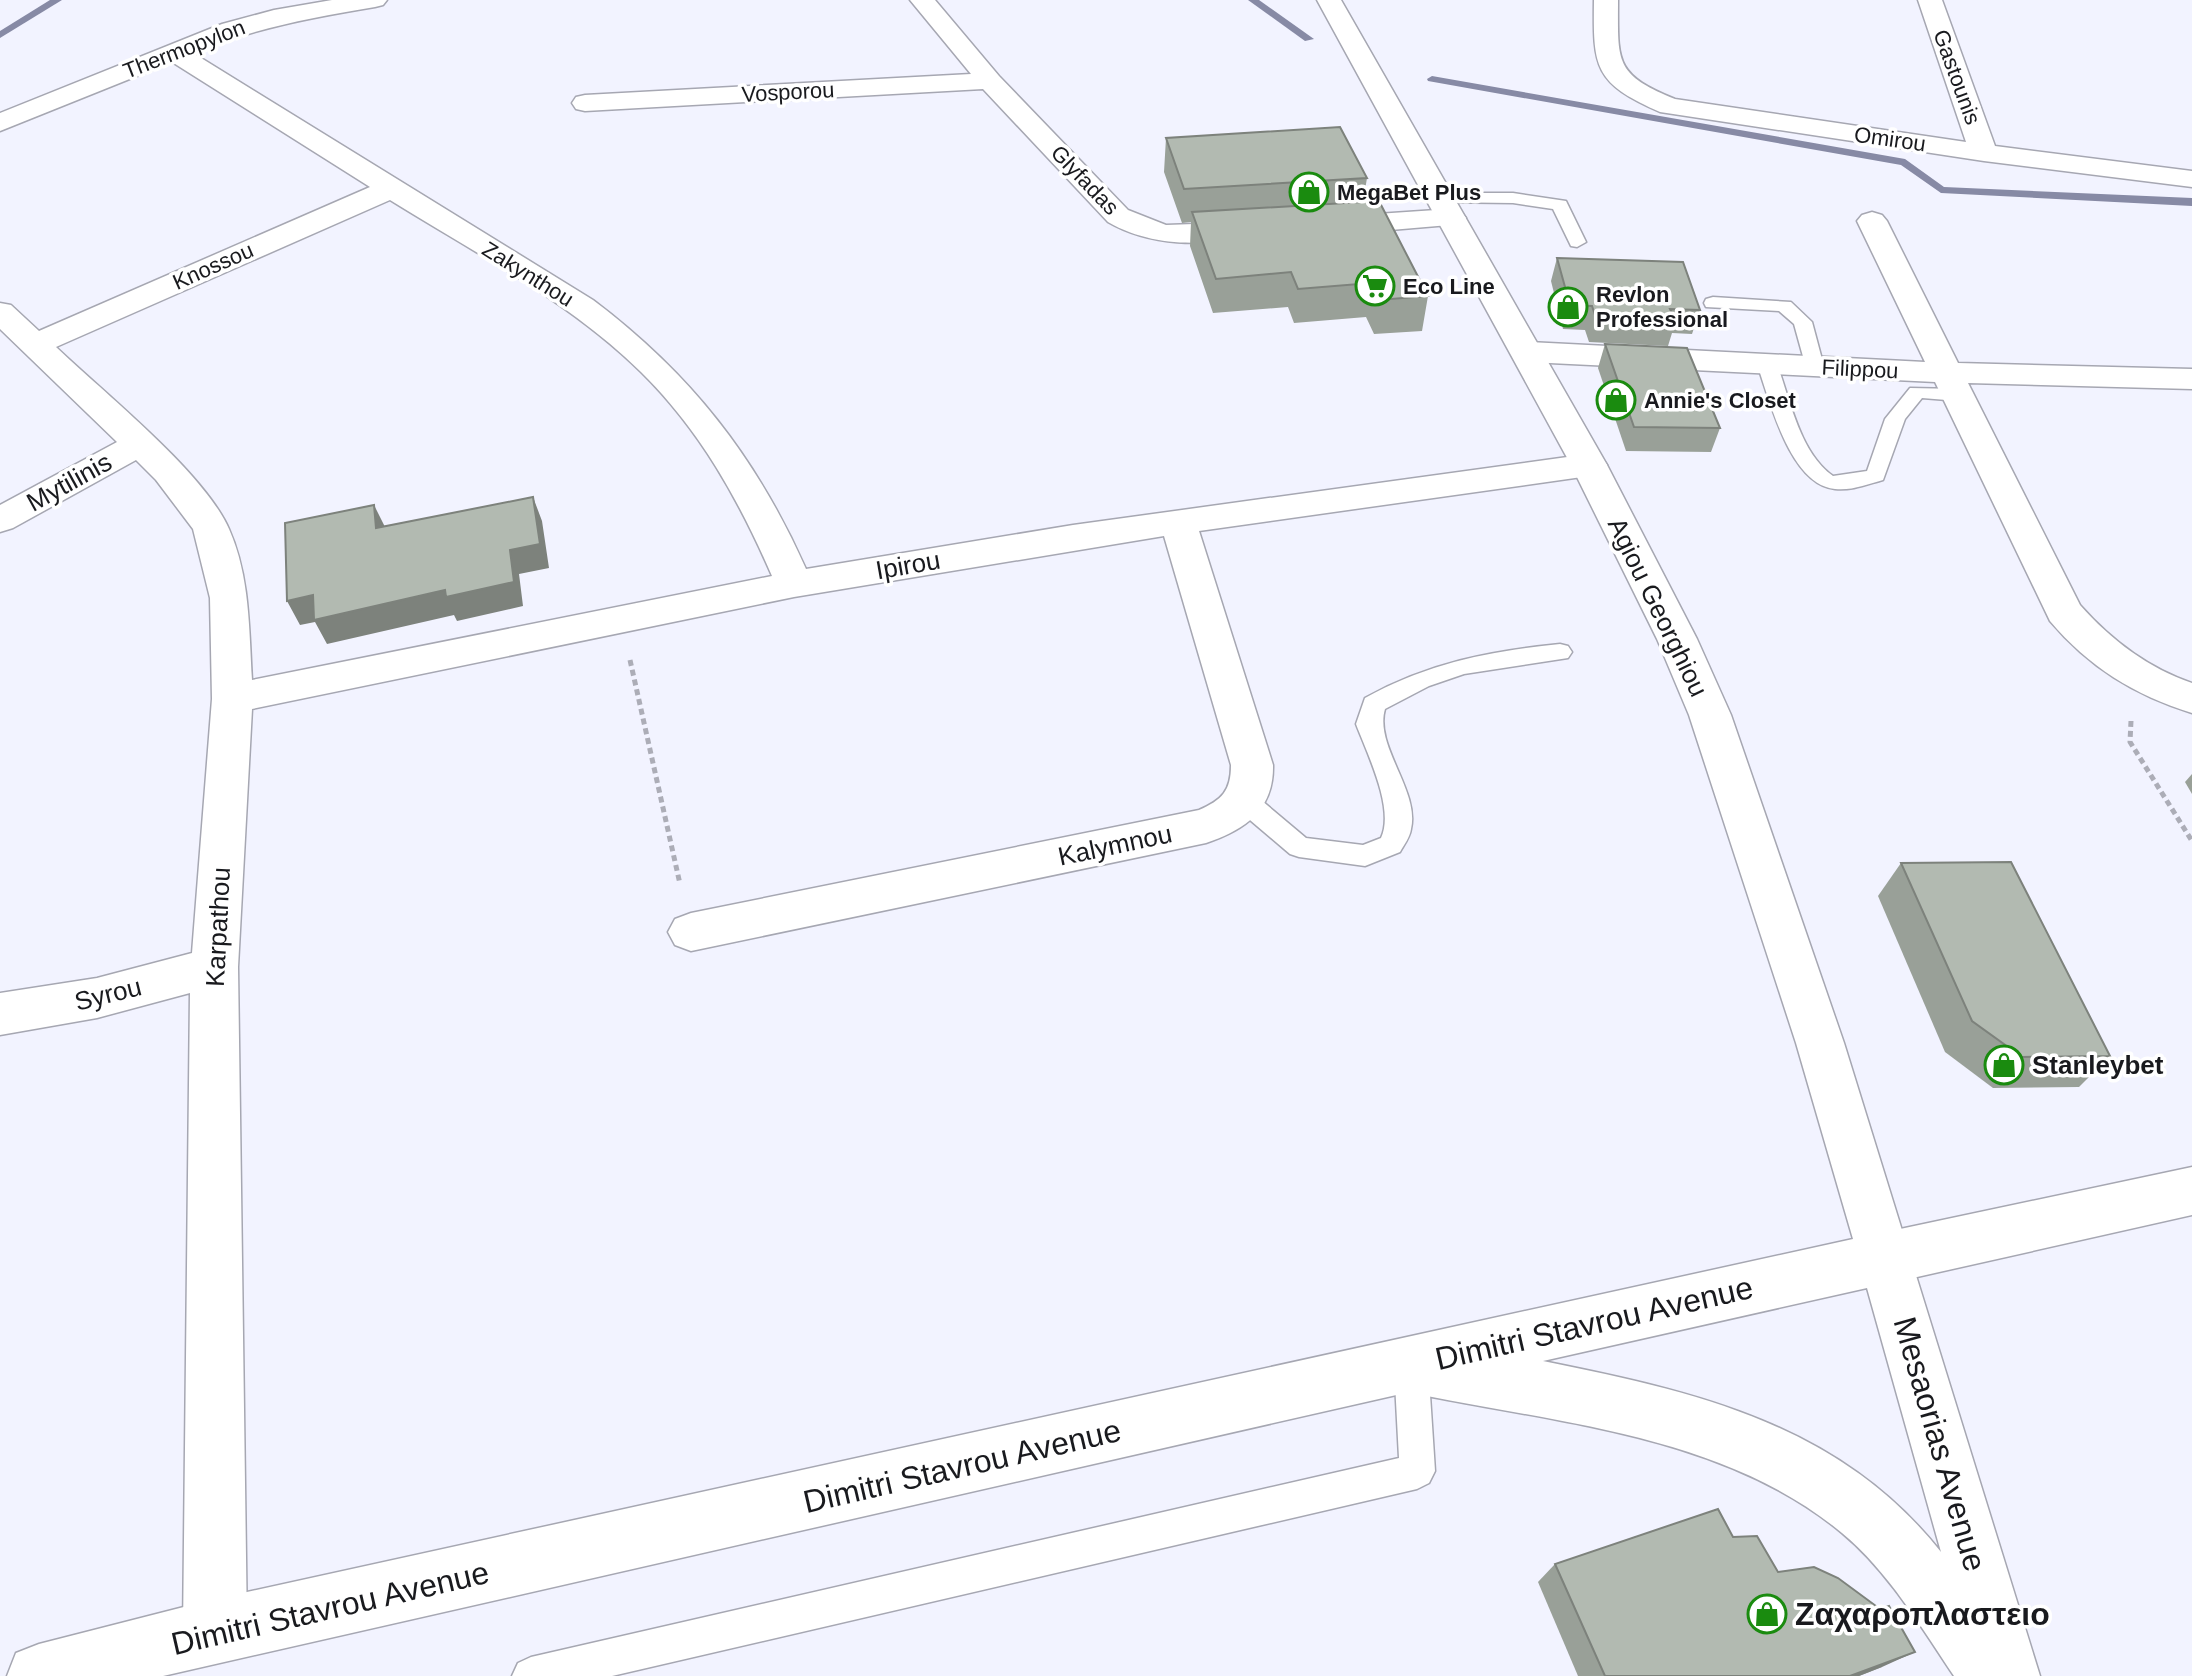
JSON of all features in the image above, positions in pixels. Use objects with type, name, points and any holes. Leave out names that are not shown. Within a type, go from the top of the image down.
[{"type":"street","points":[[250,0],[274,17]]},
{"type":"street","name":"Thermopylon","points":[[0,123],[173,52],[274,17],[375,0]]},
{"type":"street","name":"Glyfadas","points":[[922,0],[990,81],[1129,224],[1143,230],[1179,235],[1279,229]]},
{"type":"street","name":"Agiou Georghiou","points":[[1329,0],[1529,352],[1677,639],[1710,715],[1820,1043],[1886,1258]]},
{"type":"street","name":"Omirou","points":[[1606,0],[1606,59],[1611,73],[1626,85],[1669,106],[1984,153],[2192,179]]},
{"type":"street","name":"Gastounis","points":[[1930,0],[1984,153]]},
{"type":"street","name":"Zakynthou","points":[[173,52],[582,307],[655,364],[722,444],[740,472],[767,521],[794,584]]},
{"type":"street","name":"Vosporou","points":[[585,103],[990,81]]},
{"type":"street","name":"Knossou","points":[[36,344],[390,189]]},
{"type":"street","points":[[1310,227],[1446,208]]},
{"type":"street","points":[[1872,221],[2064,612],[2088,641],[2132,672],[2192,698]]},
{"type":"street","name":"Karpathou","points":[[0,312],[168,472],[211,529],[229,598],[232,699],[214,967],[215,1631]]},
{"type":"street","name":"Filippou","points":[[1529,352],[1814,367],[1954,384],[2192,379]]},
{"type":"street","name":"Mytilinis","points":[[0,520],[138,445]]},
{"type":"street","name":"Ipirou","points":[[232,699],[794,584],[1073,537],[1589,465]]},
{"type":"street","points":[[1178,523],[1252,765],[1251,793],[1246,802]]},
{"type":"street","name":"Kalymnou","points":[[691,932],[1206,826],[1230,817],[1246,802]]},
{"type":"street","name":"Syrou","points":[[0,1014],[97,998],[214,967]]},
{"type":"street","name":"Dimitri Stavrou Avenue","points":[[39,1676],[215,1631],[2192,1191]]},
{"type":"street","name":"Mesaorias Avenue","points":[[1886,1258],[2008,1676]]},
{"type":"street","points":[[1411,1364],[1697,1426],[1767,1453],[1826,1482],[1865,1513],[1909,1561],[1991,1676]]},
{"type":"lane","points":[[1446,208],[1513,198],[1560,205],[1577,242]]},
{"type":"lane","points":[[1713,303],[1784,306],[1803,322],[1814,367]]},
{"type":"lane","points":[[1767,364],[1808,465],[1825,481],[1848,483],[1876,475],[1895,416],[1903,403],[1917,392],[1954,384]]},
{"type":"lane","points":[[1246,802],[1299,847],[1365,856],[1391,845],[1399,828],[1394,793],[1368,724],[1374,704],[1411,682],[1471,662],[1560,652]]},
{"type":"lane","points":[[531,1676],[1417,1471],[1411,1364]]},
{"type":"path","points":[[621,620],[691,932]]},
{"type":"path","points":[[2132,672],[2130,742],[2192,841]]},
{"type":"building","points":[[1340,127],[1367,178],[1184,189],[1166,138]]},
{"type":"building","points":[[1379,201],[1428,296],[1379,300],[1371,283],[1298,289],[1291,272],[1216,279],[1192,212]]},
{"type":"building","points":[[1557,258],[1683,262],[1700,310],[1670,309],[1676,322],[1596,318],[1592,306],[1570,305]]},
{"type":"building","points":[[1605,344],[1687,348],[1720,428],[1634,427]]},
{"type":"building","points":[[533,497],[540,544],[510,550],[514,582],[446,597],[445,590],[314,620],[313,595],[287,601],[285,523],[374,505],[376,528]]},
{"type":"building","points":[[2011,862],[2110,1056],[2022,1057],[1972,1021],[1901,863]]},
{"type":"building","points":[[1718,1509],[1733,1537],[1757,1536],[1778,1572],[1814,1567],[1838,1578],[1880,1609],[1889,1606],[1915,1652],[1850,1676],[1605,1676],[1555,1564]]},
{"type":"waterway","points":[[0,35],[57,0]]},
{"type":"waterway","points":[[1253,0],[1309,39]]},
{"type":"waterway","points":[[1432,79],[1905,162],[1941,190],[2192,202]]},
{"type":"place","name":"MegaBet Plus","points":[[1309,192]]},
{"type":"place","name":"Eco Line","points":[[1375,286]]},
{"type":"place","name":"Revlon Professional","points":[[1568,307]]},
{"type":"place","name":"Annie's Closet","points":[[1616,400]]},
{"type":"place","name":"Stanleybet","points":[[2004,1065]]},
{"type":"place","name":"Ζαχαροπλαστειο","points":[[1767,1614]]}]
